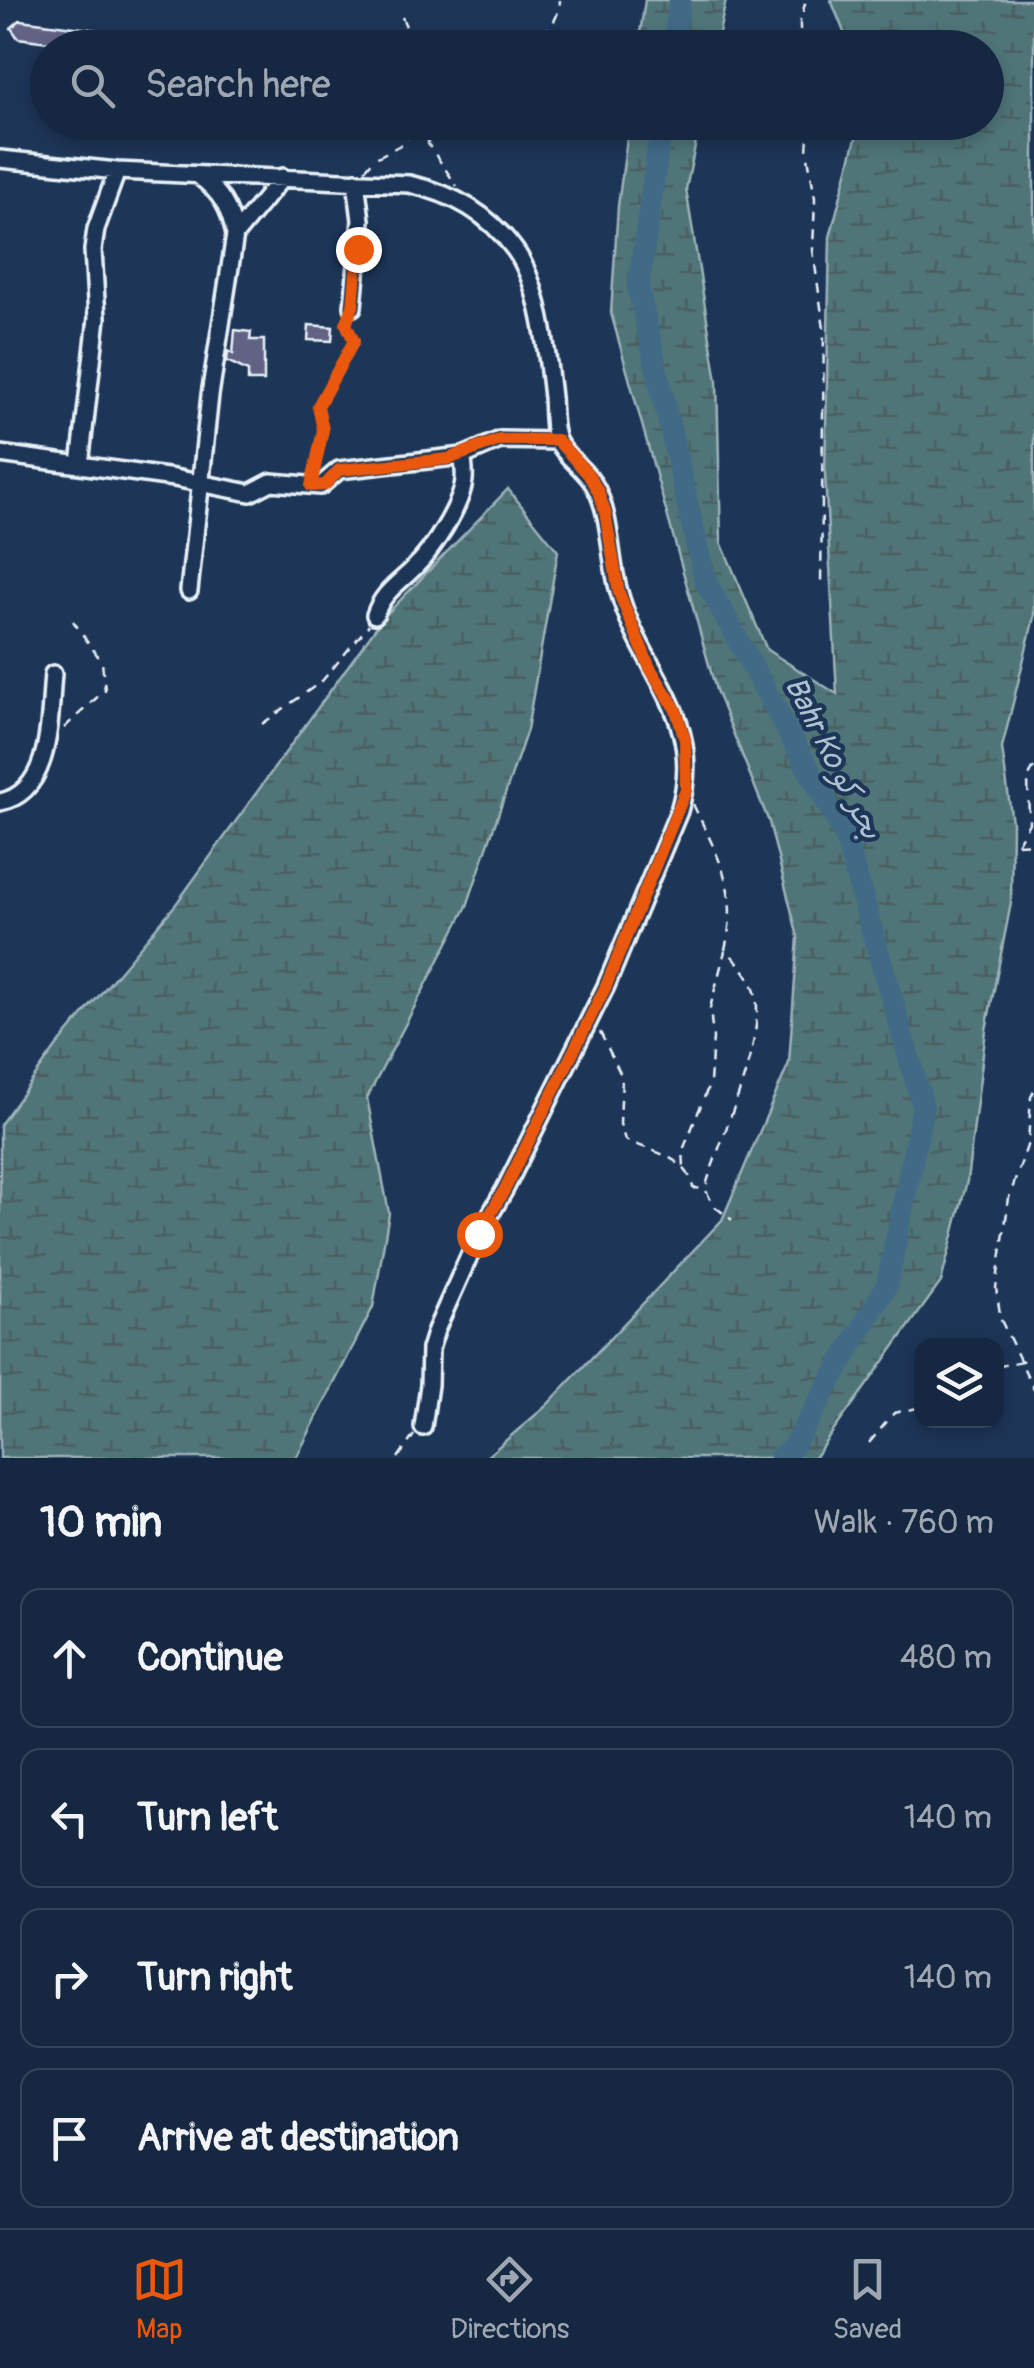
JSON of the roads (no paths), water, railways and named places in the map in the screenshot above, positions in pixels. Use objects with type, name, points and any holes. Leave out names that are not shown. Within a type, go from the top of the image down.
[{"type":"street","points":[[0,159],[117,172],[409,184],[470,205],[518,253],[528,277],[546,350],[557,440],[598,491],[619,593],[650,668],[676,710],[685,740],[686,790],[606,986],[479,1234],[436,1330],[430,1349],[430,1385],[423,1427]]},
{"type":"street","points":[[80,465],[97,318],[92,250],[117,172]]},
{"type":"street","points":[[189,591],[210,395],[236,236],[231,214],[219,192],[199,176]]},
{"type":"street","points":[[236,236],[283,177]]},
{"type":"street","points":[[353,307],[360,220],[356,181]]},
{"type":"street","points":[[0,454],[250,492],[271,482],[325,485],[339,470],[463,456],[500,440],[557,440]]},
{"type":"street","points":[[375,615],[389,588],[425,558],[437,540],[464,482],[463,456]]},
{"type":"street","points":[[0,802],[16,798],[32,783],[47,739],[52,674]]},
{"type":"waterway","name":"Bahr Ko بحر كو","points":[[676,30],[680,0]]},
{"type":"waterway","name":"Bahr Ko بحر كو","points":[[659,140],[638,288],[705,580],[844,834],[923,1106],[887,1285],[792,1448],[780,1458]]}]
